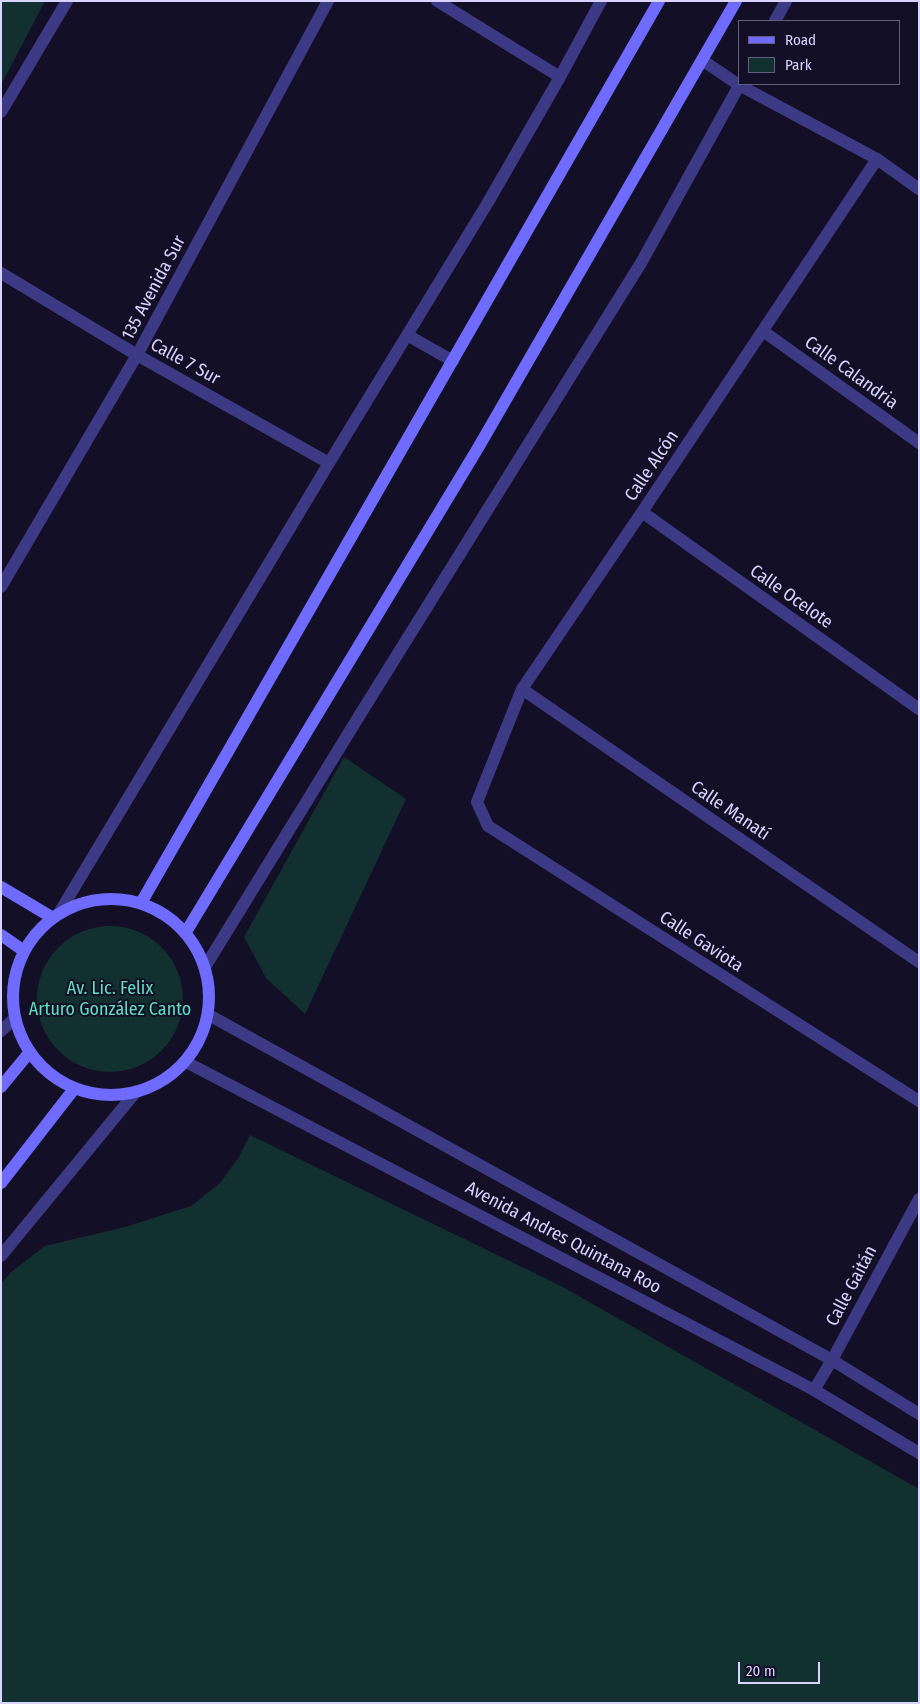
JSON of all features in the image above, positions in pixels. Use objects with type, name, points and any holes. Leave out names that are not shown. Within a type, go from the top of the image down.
[{"type":"main road","points":[[141,903],[659,1]]},
{"type":"main road","points":[[186,932],[478,448],[736,1]]},
{"type":"main road","points":[[1,887],[56,916]]},
{"type":"main road","points":[[113,899],[141,903],[165,914],[186,932],[197,949],[205,967],[210,991],[208,1015],[200,1040],[186,1062],[163,1082],[135,1093],[104,1096],[74,1089],[49,1074],[29,1053],[14,1019],[13,984],[24,951],[42,927],[56,916],[85,902],[113,899]]},
{"type":"main road","points":[[1,935],[24,951]]},
{"type":"main road","points":[[1,1087],[29,1053]]},
{"type":"main road","points":[[1,1183],[74,1089]]},
{"type":"street","points":[[1,112],[67,1]]},
{"type":"street","name":"135 Avenida Sur","points":[[1,587],[138,355],[328,1]]},
{"type":"street","points":[[437,1],[560,76]]},
{"type":"street","points":[[56,916],[487,204],[601,1]]},
{"type":"street","points":[[776,20],[786,1]]},
{"type":"street","points":[[702,60],[738,83]]},
{"type":"street","points":[[205,967],[641,263],[739,85]]},
{"type":"street","points":[[742,85],[877,159],[919,189]]},
{"type":"street","name":"Calle Alcón","points":[[477,802],[522,689],[877,159]]},
{"type":"street","name":"Calle 7 Sur","points":[[1,273],[138,355],[329,463]]},
{"type":"street","name":"Calle Calandria","points":[[762,331],[919,443]]},
{"type":"street","points":[[407,335],[453,361]]},
{"type":"street","name":"Calle Ocelote","points":[[642,512],[919,709]]},
{"type":"street","name":"Calle Manatí","points":[[522,689],[919,962]]},
{"type":"street","name":"Calle Gaviota","points":[[477,802],[488,826],[919,1101]]},
{"type":"street","name":"Avenida Andres Quintana Roo","points":[[208,1015],[832,1360],[919,1414]]},
{"type":"street","points":[[1,1031],[14,1019]]},
{"type":"street","name":"Avenida Andres Quintana Roo","points":[[186,1062],[814,1390],[919,1453]]},
{"type":"street","points":[[1,1256],[135,1093]]},
{"type":"street","name":"Calle Gaitán","points":[[814,1390],[919,1199]]},
{"type":"green space","points":[[1,1],[45,1],[1,85]]},
{"type":"green space","points":[[344,757],[406,799],[305,1014],[266,978],[244,937]]},
{"type":"green space","name":"Av. Lic. Felix Arturo González Canto","points":[[110,926],[138,931],[162,947],[178,971],[183,999],[178,1027],[162,1051],[138,1067],[110,1072],[82,1067],[58,1051],[42,1027],[37,999],[42,971],[58,947],[82,931]]},
{"type":"green space","points":[[250,1135],[561,1286],[919,1489],[919,1703],[1,1703],[1,1284],[11,1272],[45,1246],[125,1227],[191,1206],[220,1183],[239,1157]]}]
